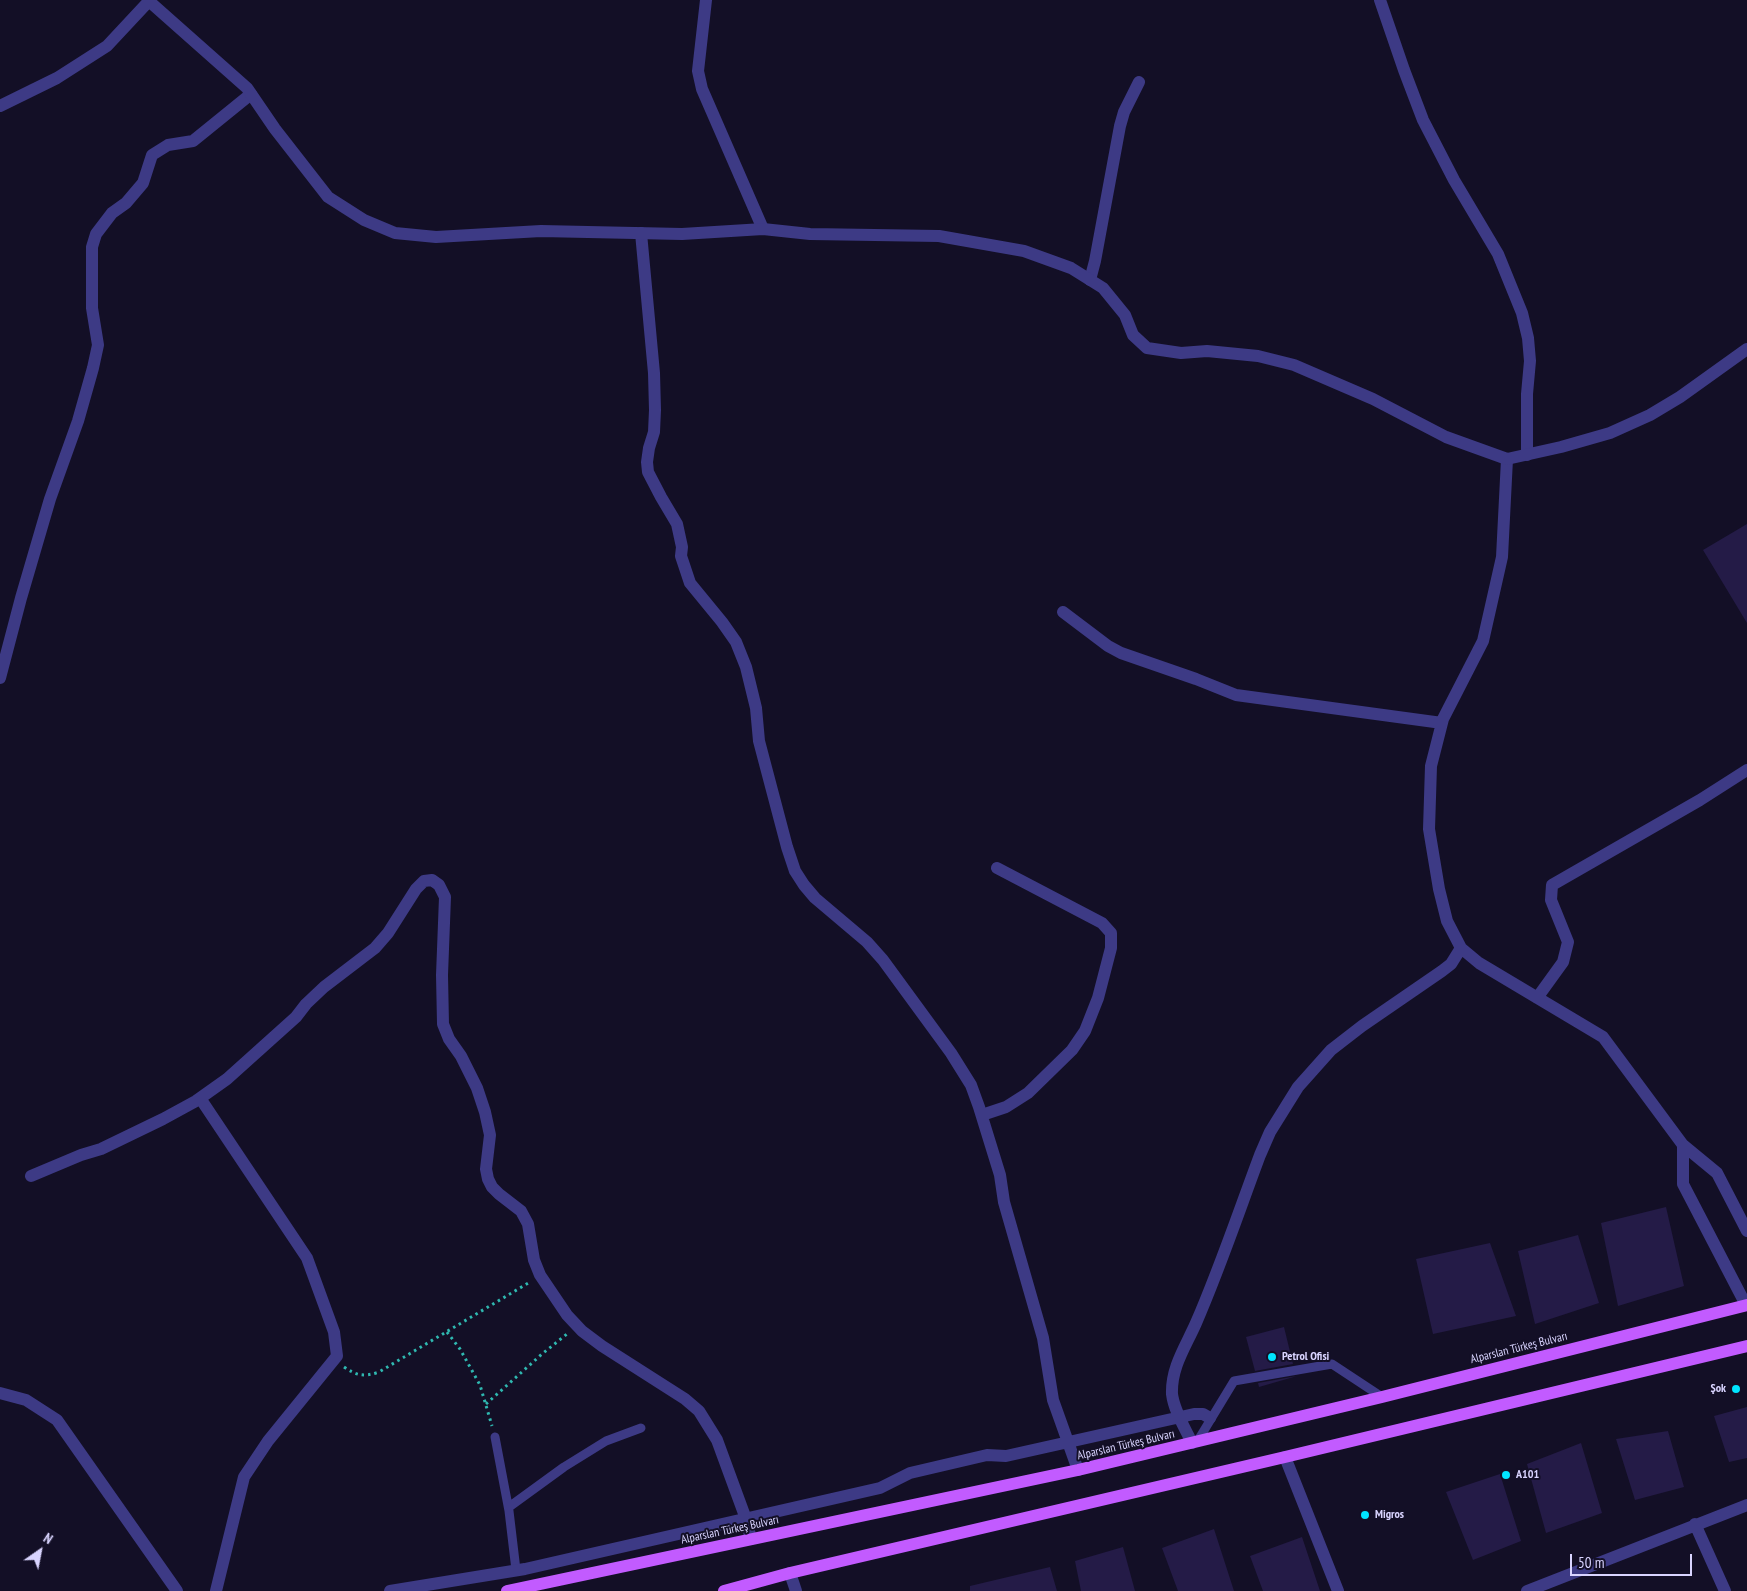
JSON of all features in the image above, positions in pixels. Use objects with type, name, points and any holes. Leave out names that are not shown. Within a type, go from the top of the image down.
[{"type":"main road","name":"Alparslan Türkeş Bulvarı","points":[[507,1591],[1078,1470],[1382,1397],[1747,1305]]},
{"type":"main road","points":[[724,1591],[790,1573],[1747,1346]]},
{"type":"street","points":[[706,0],[698,71],[702,89],[763,229]]},
{"type":"street","points":[[1380,0],[1423,120],[1454,180],[1498,254],[1522,313],[1528,338],[1530,361],[1527,394],[1527,455]]},
{"type":"street","points":[[0,106],[57,78],[107,46],[150,1],[247,88],[275,129],[328,197],[364,220],[395,233],[436,237],[541,231],[682,234],[763,229],[810,234],[939,236],[1024,251],[1071,268],[1103,288],[1125,315],[1133,335],[1148,348],[1182,353],[1207,351],[1258,356],[1294,365],[1373,399],[1446,437],[1507,459],[1561,447],[1610,433],[1650,415],[1747,350]]},
{"type":"street","points":[[1090,280],[1120,126],[1124,112],[1139,82]]},
{"type":"street","points":[[0,678],[23,589],[50,499],[81,412],[98,345],[92,308],[92,248],[96,234],[112,213],[126,203],[143,183],[152,155],[168,144],[192,141],[251,94]]},
{"type":"street","points":[[641,233],[654,372],[654,432],[648,448],[648,472],[677,524],[682,547],[681,556],[690,583],[727,628],[736,642],[746,667],[756,708],[758,741],[792,863],[804,885],[815,898],[867,942],[883,960],[963,1071],[971,1086],[1000,1174],[1004,1202],[1043,1338],[1053,1400],[1078,1470]]},
{"type":"street","points":[[1507,459],[1502,557],[1483,641],[1442,723],[1431,766],[1429,829],[1439,889],[1447,922],[1461,948],[1479,963],[1602,1038],[1683,1145],[1716,1173],[1747,1231]]},
{"type":"street","points":[[1062,612],[1108,646],[1121,653],[1236,695],[1442,723]]},
{"type":"street","points":[[1537,998],[1563,962],[1568,942],[1551,900],[1552,885],[1700,800],[1747,770]]},
{"type":"street","points":[[982,1115],[1006,1107],[1028,1092],[1072,1050],[1085,1030],[1098,998],[1110,948],[1111,933],[1102,923],[997,868]]},
{"type":"street","points":[[31,1176],[81,1155],[101,1149],[164,1119],[200,1098],[227,1079],[296,1017],[324,986],[375,948],[388,933],[416,889],[424,881],[432,880],[439,885],[445,897],[442,983],[443,1024],[449,1039],[461,1056],[477,1088],[486,1112],[490,1135],[486,1169],[488,1179],[492,1187],[520,1211],[528,1224],[534,1260],[540,1276],[567,1315],[602,1346],[685,1399],[699,1411],[717,1440],[746,1519],[751,1540]]},
{"type":"street","points":[[1195,1442],[1174,1406],[1172,1394],[1173,1378],[1178,1359],[1196,1323],[1270,1132],[1298,1087],[1331,1050],[1451,964],[1461,948]]},
{"type":"street","points":[[200,1098],[307,1258],[334,1332],[337,1356],[268,1441],[244,1476],[216,1591]]},
{"type":"street","points":[[1683,1145],[1683,1184],[1747,1305]]},
{"type":"street","points":[[0,1393],[26,1400],[57,1420],[177,1591]]},
{"type":"street","points":[[390,1591],[516,1570],[746,1519],[880,1488],[910,1473],[987,1454],[1006,1456],[1180,1416],[1203,1414],[1210,1418]]},
{"type":"street","points":[[1285,1457],[1338,1591]]},
{"type":"street","points":[[1526,1591],[1747,1505]]},
{"type":"street","points":[[1695,1524],[1726,1591]]},
{"type":"street","points":[[790,1573],[796,1591]]},
{"type":"lane","points":[[1195,1442],[1234,1381],[1332,1364],[1382,1397]]},
{"type":"lane","points":[[509,1507],[564,1467],[606,1441],[641,1428]]},
{"type":"lane","points":[[495,1437],[509,1507],[516,1570]]},
{"type":"path","points":[[337,1356],[345,1368],[357,1374],[367,1376],[379,1372],[392,1366],[540,1276]]},
{"type":"path","points":[[486,1404],[542,1354],[578,1326]]},
{"type":"path","points":[[447,1332],[460,1349],[480,1385],[495,1437]]},
{"type":"building","points":[[1747,524],[1747,623],[1703,550]]},
{"type":"building","points":[[1666,1207],[1684,1286],[1618,1306],[1601,1223]]},
{"type":"building","points":[[1578,1235],[1599,1303],[1535,1324],[1518,1251]]},
{"type":"building","points":[[1490,1243],[1516,1316],[1433,1334],[1416,1259]]},
{"type":"building","name":"Petrol Ofisi","points":[[1284,1327],[1293,1364],[1255,1371],[1246,1337]]},
{"type":"building","points":[[1297,1376],[1259,1387],[1258,1383]]},
{"type":"building","points":[[1747,1407],[1747,1458],[1729,1462],[1714,1416]]},
{"type":"building","points":[[1668,1431],[1684,1487],[1635,1500],[1616,1439]]},
{"type":"building","points":[[1581,1443],[1602,1513],[1546,1533],[1527,1464]]},
{"type":"building","points":[[1500,1474],[1521,1541],[1473,1560],[1446,1492]]},
{"type":"building","points":[[1214,1529],[1234,1591],[1178,1591],[1162,1548]]},
{"type":"building","points":[[1302,1537],[1320,1591],[1263,1591],[1250,1556]]},
{"type":"building","points":[[1123,1547],[1135,1591],[1081,1591],[1075,1561]]},
{"type":"building","points":[[1050,1567],[1057,1591],[970,1591],[970,1586]]},
{"type":"place","name":"Petrol Ofisi","points":[[1272,1357]]},
{"type":"place","name":"Şok","points":[[1736,1389]]},
{"type":"place","name":"A101","points":[[1506,1475]]},
{"type":"place","name":"Migros","points":[[1365,1515]]}]
